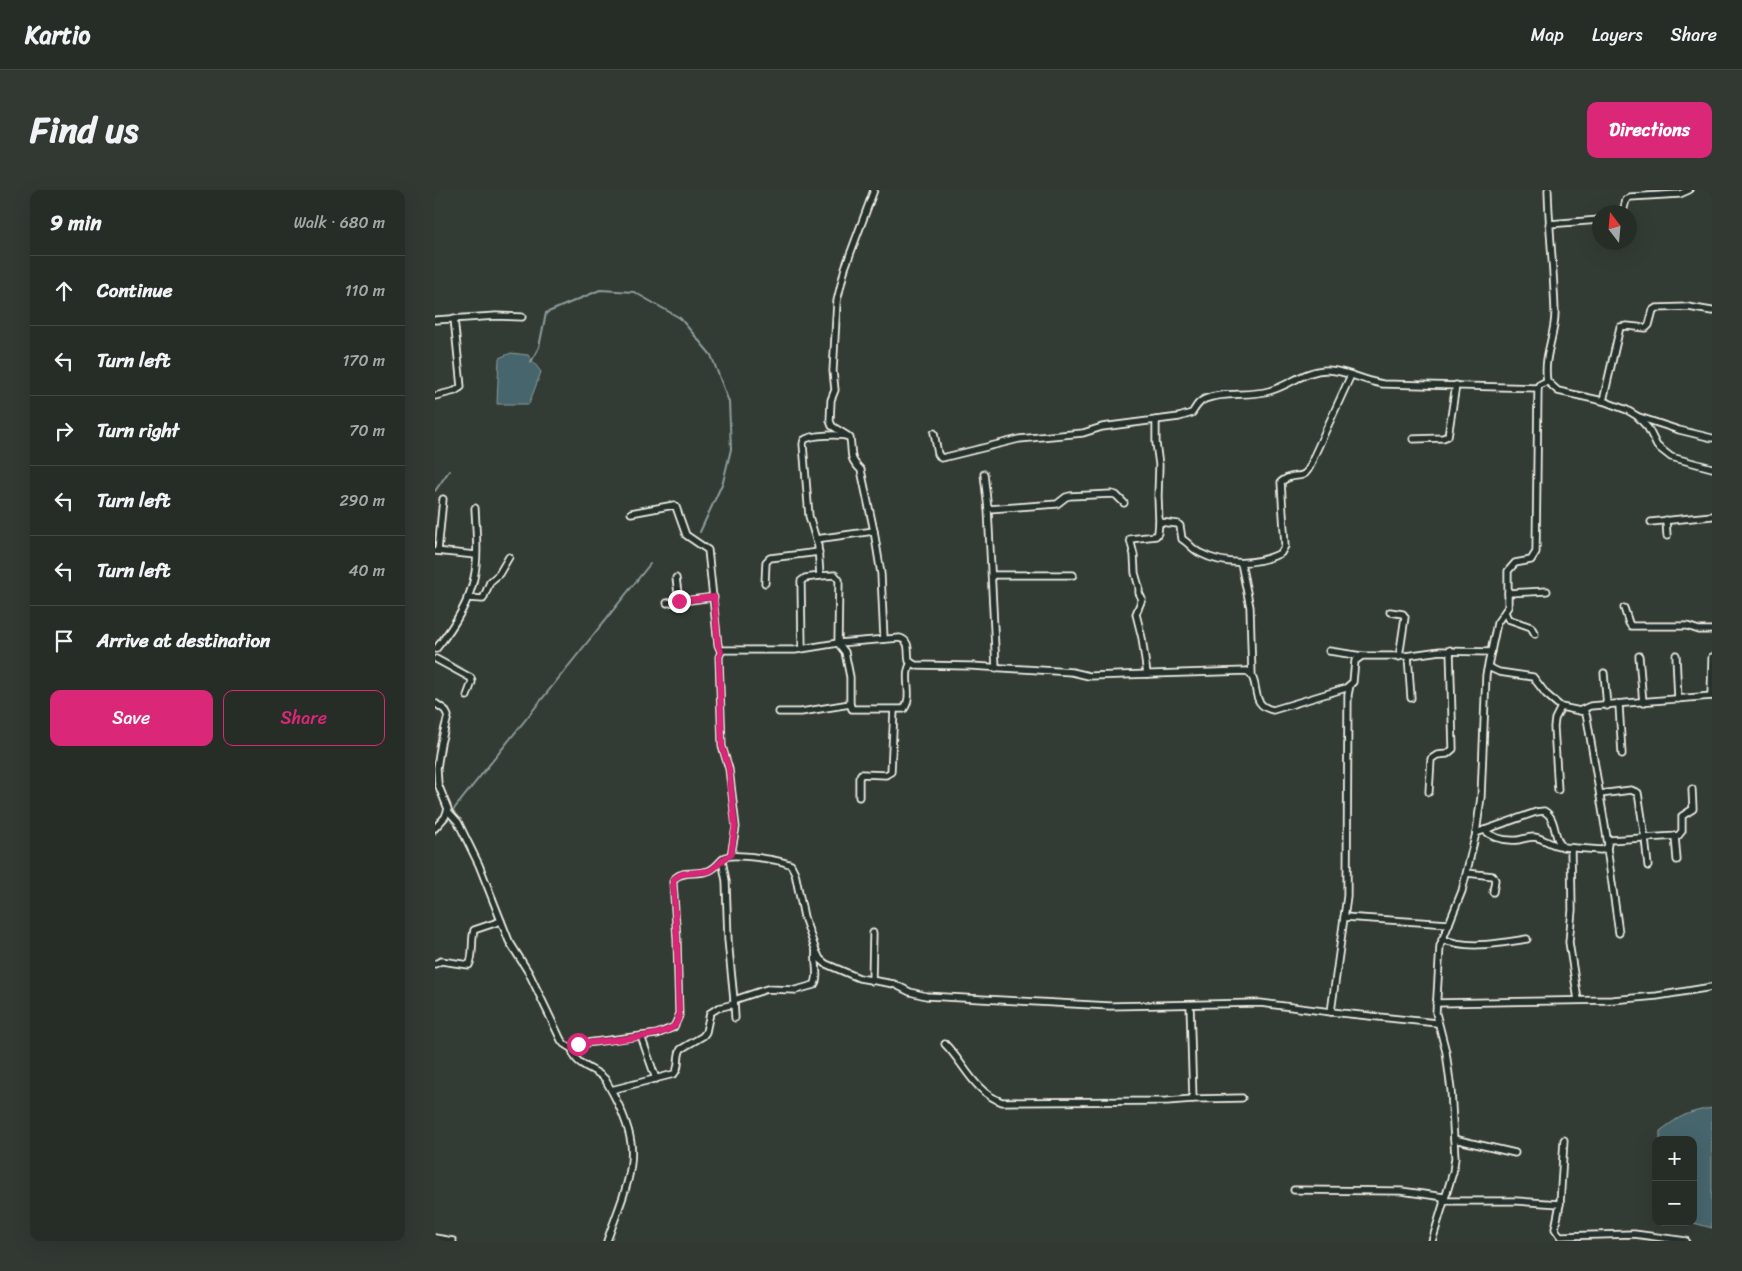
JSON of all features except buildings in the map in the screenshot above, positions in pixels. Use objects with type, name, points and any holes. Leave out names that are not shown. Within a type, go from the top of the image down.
[{"type":"street","points":[[874,190],[845,268],[837,301],[833,371],[835,390],[831,400],[831,424],[848,436],[851,442],[853,464],[861,470],[881,574],[884,639]]},
{"type":"street","points":[[1548,190],[1549,224],[1554,264],[1555,315],[1545,363],[1547,381],[1558,391],[1603,401],[1637,416],[1679,430],[1712,438]]},
{"type":"street","points":[[1625,205],[1626,200],[1630,198],[1681,194],[1689,190]]},
{"type":"street","points":[[1549,224],[1592,221]]},
{"type":"street","points":[[1603,401],[1620,327],[1646,328],[1649,325],[1653,310],[1656,308],[1688,307],[1712,311]]},
{"type":"street","points":[[435,320],[522,317]]},
{"type":"street","points":[[435,396],[455,392],[461,387],[454,318]]},
{"type":"street","points":[[934,433],[938,454],[941,458],[1028,438],[1074,434],[1103,427],[1188,415],[1199,402],[1216,396],[1268,392],[1313,372],[1336,371],[1383,384],[1538,388]]},
{"type":"street","points":[[1159,522],[1181,526],[1182,539],[1203,554],[1241,563],[1277,555],[1284,550],[1284,526],[1279,485],[1283,479],[1305,474],[1310,470],[1351,375]]},
{"type":"street","points":[[1432,1241],[1453,1172],[1455,1158],[1446,1052],[1437,1023],[1436,1003],[1439,956],[1442,938],[1462,891],[1476,833],[1481,797],[1484,700],[1488,667],[1497,623],[1508,606],[1508,571],[1515,564],[1531,560],[1537,552],[1538,388],[1539,385],[1547,381]]},
{"type":"street","points":[[1413,439],[1443,438],[1448,436],[1456,385]]},
{"type":"street","points":[[1637,416],[1647,428],[1657,446],[1671,458],[1712,468]]},
{"type":"street","points":[[1147,674],[1142,638],[1136,614],[1141,599],[1130,540],[1158,535],[1159,465],[1156,443],[1156,420]]},
{"type":"street","points":[[820,576],[819,552],[809,516],[803,440],[809,437],[848,436]]},
{"type":"street","points":[[984,474],[988,509],[996,668]]},
{"type":"street","points":[[988,509],[1057,504],[1069,496],[1112,494],[1116,495],[1124,503]]},
{"type":"street","points":[[443,500],[436,551],[476,555]]},
{"type":"street","points":[[631,514],[674,505],[686,535],[708,550],[718,645],[721,652],[719,657],[722,746],[729,769],[735,827],[731,855]]},
{"type":"street","points":[[467,696],[472,682],[471,678],[435,661],[436,649],[449,631],[467,598],[474,577],[476,555],[475,508]]},
{"type":"street","points":[[1651,522],[1712,516]]},
{"type":"street","points":[[1666,520],[1667,536]]},
{"type":"street","points":[[816,539],[874,532]]},
{"type":"street","points":[[765,583],[767,562],[770,558],[819,552]]},
{"type":"street","points":[[467,598],[483,600],[490,582],[499,574],[509,557]]},
{"type":"street","points":[[1241,563],[1250,607],[1252,676],[1259,702],[1273,710],[1350,686]]},
{"type":"street","points":[[802,648],[801,582],[805,578],[835,575],[839,580],[839,643],[846,657],[852,709],[901,710],[906,706],[908,669],[911,663]]},
{"type":"street","points":[[992,576],[1073,575]]},
{"type":"street","points":[[676,578],[679,601]]},
{"type":"street","points":[[1509,593],[1547,592]]},
{"type":"street","points":[[667,603],[714,597]]},
{"type":"street","points":[[1624,608],[1631,626],[1690,626],[1699,630],[1712,630]]},
{"type":"street","points":[[1390,612],[1403,614],[1405,617],[1399,657]]},
{"type":"street","points":[[1505,612],[1509,619],[1531,627],[1535,634]]},
{"type":"street","points":[[721,652],[728,650],[777,650],[884,639],[905,639],[911,663]]},
{"type":"street","points":[[1329,652],[1362,656],[1399,657],[1449,650],[1491,652]]},
{"type":"street","points":[[1429,792],[1431,758],[1447,754],[1453,749],[1449,650]]},
{"type":"street","points":[[1676,655],[1678,698]]},
{"type":"street","points":[[1331,1012],[1347,887],[1348,695],[1354,678],[1355,660],[1362,656]]},
{"type":"street","points":[[1408,656],[1411,698]]},
{"type":"street","points":[[1639,656],[1643,703]]},
{"type":"street","points":[[1488,667],[1499,672],[1533,677],[1546,694],[1561,707],[1581,710],[1590,706],[1712,696],[1711,657]]},
{"type":"street","points":[[911,663],[1072,672],[1089,676],[1247,671],[1252,676]]},
{"type":"street","points":[[1605,673],[1607,706]]},
{"type":"street","points":[[435,703],[445,710],[448,716],[437,768],[438,784],[448,811],[458,822],[479,865],[511,946],[529,973],[561,1040],[572,1049],[578,1061],[605,1078],[628,1130],[631,1144],[631,1159],[627,1183],[607,1241]]},
{"type":"street","points":[[779,712],[801,712],[850,704]]},
{"type":"street","points":[[1619,705],[1621,754]]},
{"type":"street","points":[[1558,790],[1555,719],[1561,707]]},
{"type":"street","points":[[859,797],[859,778],[861,774],[886,775],[891,772],[894,710]]},
{"type":"street","points":[[1581,710],[1586,715],[1608,840],[1607,848],[1619,933]]},
{"type":"street","points":[[1608,840],[1675,836],[1681,834],[1682,816],[1693,809],[1692,789]]},
{"type":"street","points":[[1600,794],[1631,790],[1638,793],[1648,866]]},
{"type":"street","points":[[435,828],[448,811]]},
{"type":"street","points":[[1476,833],[1536,812],[1544,811],[1553,821],[1561,846]]},
{"type":"street","points":[[1484,830],[1493,836],[1501,838],[1515,840],[1536,838],[1554,846],[1571,849],[1601,850],[1607,848]]},
{"type":"street","points":[[1675,836],[1677,860]]},
{"type":"street","points":[[1571,849],[1572,910],[1569,942],[1578,1000]]},
{"type":"street","points":[[572,1049],[578,1044],[641,1036],[667,1031],[674,1027],[678,1022],[677,939],[673,882],[675,878],[682,874],[709,871],[731,855],[791,865],[795,873],[801,906],[816,952],[826,964],[859,978],[894,984],[910,992],[926,996],[1110,1006],[1260,1003],[1437,1023]]},
{"type":"street","points":[[722,860],[726,881],[728,940],[735,1018]]},
{"type":"street","points":[[1467,873],[1493,876],[1495,880],[1493,892]]},
{"type":"street","points":[[1344,917],[1449,924]]},
{"type":"street","points":[[435,964],[441,961],[469,966],[475,930],[501,921]]},
{"type":"street","points":[[872,981],[873,933]]},
{"type":"street","points":[[1442,938],[1452,942],[1474,945],[1527,939]]},
{"type":"street","points":[[611,1090],[674,1074],[677,1071],[678,1056],[681,1049],[703,1036],[710,1013],[718,1008],[767,989],[796,990],[815,985],[817,979],[816,952]]},
{"type":"street","points":[[1436,1003],[1649,997],[1712,986]]},
{"type":"street","points":[[1190,1005],[1193,1099]]},
{"type":"street","points":[[641,1036],[656,1079]]},
{"type":"street","points":[[945,1044],[954,1053],[971,1079],[989,1095],[1002,1102],[1167,1101],[1242,1098]]},
{"type":"street","points":[[1454,1139],[1515,1153]]},
{"type":"street","points":[[1563,1140],[1560,1204],[1555,1229],[1560,1236],[1625,1234],[1686,1241]]},
{"type":"street","points":[[1293,1190],[1401,1191],[1444,1199],[1560,1204]]},
{"type":"street","points":[[435,1238],[453,1241]]},
{"type":"water","points":[[511,353],[528,355],[541,372],[529,404],[497,404],[499,358]]},
{"type":"water","points":[[1712,1108],[1712,1228],[1697,1224],[1697,1136],[1660,1136],[1660,1131],[1684,1115]]},
{"type":"waterway","points":[[531,362],[539,347],[546,313],[600,290],[634,292],[680,318],[711,355],[729,402],[731,449],[723,482],[700,532]]},
{"type":"waterway","points":[[435,491],[449,471]]},
{"type":"waterway","points":[[454,809],[650,564]]},
{"type":"waterway","points":[[435,834],[443,823]]},
{"type":"route","points":[[578,1044],[657,1034],[674,1027],[678,1022],[679,1016],[673,882],[677,876],[682,874],[709,871],[731,855],[735,827],[729,769],[722,746],[719,657],[721,652],[718,645],[714,597],[679,601]]}]
